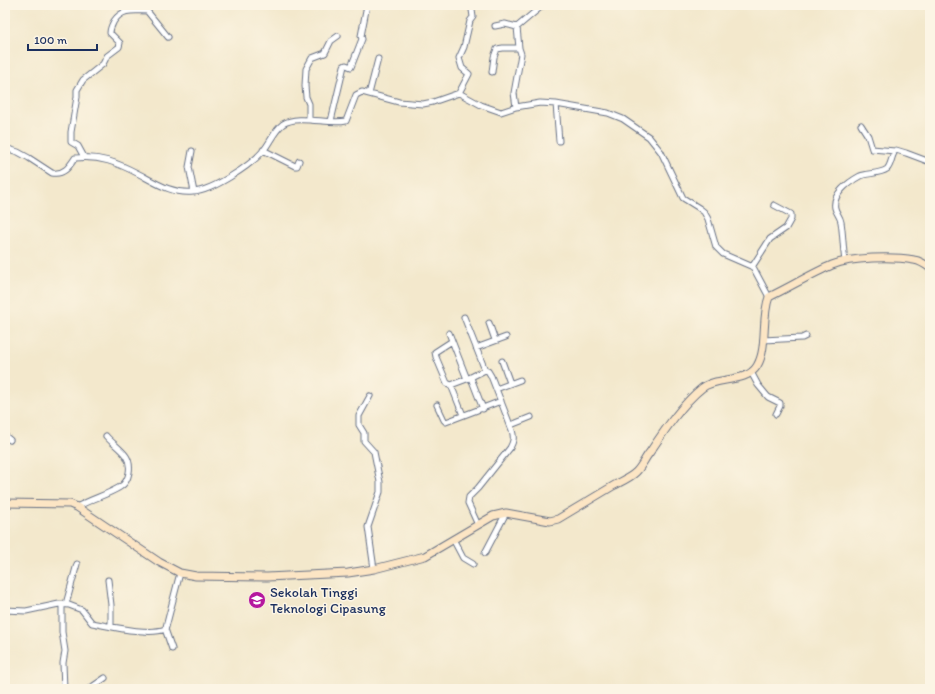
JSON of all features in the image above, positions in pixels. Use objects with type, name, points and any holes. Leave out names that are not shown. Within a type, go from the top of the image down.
[{"type":"main road","points":[[5,503],[65,503],[77,507],[159,562],[180,573],[196,576],[267,577],[348,573],[374,569],[420,558],[493,516],[506,514],[550,521],[558,519],[636,472],[684,406],[704,387],[713,382],[744,376],[751,372],[757,365],[763,340],[766,307],[769,297],[832,265],[845,261],[901,258],[915,260],[930,268]]},
{"type":"street","points":[[331,121],[344,66],[346,65],[351,67],[362,39],[361,36],[367,5]]},
{"type":"street","points":[[5,148],[18,152],[47,171],[57,174],[66,170],[75,158],[100,158],[111,161],[140,174],[159,186],[174,191],[194,192],[223,181],[245,168],[263,150],[274,133],[283,124],[290,121],[309,120],[338,122],[346,121],[356,95],[362,92],[399,102],[423,104],[459,93],[469,74],[462,68],[459,58],[464,47],[470,21],[473,18],[473,5]]},
{"type":"street","points":[[517,27],[543,5]]},
{"type":"street","points":[[84,157],[78,146],[71,142],[77,90],[83,80],[103,64],[107,56],[119,47],[120,43],[110,33],[110,29],[114,22],[121,13],[129,11],[147,11],[168,37]]},
{"type":"street","points":[[495,26],[505,24],[517,27]]},
{"type":"street","points":[[516,107],[514,93],[521,54],[517,27]]},
{"type":"street","points":[[309,120],[309,104],[306,97],[305,86],[306,69],[312,58],[325,53],[331,41],[338,36]]},
{"type":"street","points":[[492,72],[494,57],[497,49],[519,48]]},
{"type":"street","points":[[369,94],[378,59]]},
{"type":"street","points":[[459,93],[481,105],[501,112],[516,107],[556,104],[608,113],[623,119],[649,137],[661,152],[683,198],[704,212],[708,219],[716,247],[723,254],[752,267],[769,297]]},
{"type":"street","points":[[556,104],[559,140]]},
{"type":"street","points":[[861,125],[868,136],[872,149],[896,150]]},
{"type":"street","points":[[889,147],[930,162]]},
{"type":"street","points":[[263,150],[294,166],[297,166],[299,161]]},
{"type":"street","points":[[845,261],[841,219],[836,212],[835,200],[841,190],[860,177],[885,170],[889,166],[896,150]]},
{"type":"street","points":[[192,151],[189,167],[194,192]]},
{"type":"street","points":[[844,179],[850,184]]},
{"type":"street","points":[[752,267],[770,239],[786,228],[791,219],[791,214],[774,205]]},
{"type":"street","points":[[464,317],[485,370],[488,371],[496,389],[514,436],[513,442],[469,498],[468,503],[478,525]]},
{"type":"street","points":[[489,323],[495,340]]},
{"type":"street","points":[[449,333],[483,409]]},
{"type":"street","points":[[763,340],[802,338],[806,336]]},
{"type":"street","points":[[476,348],[506,337]]},
{"type":"street","points":[[452,341],[435,353],[447,383],[451,385],[463,415]]},
{"type":"street","points":[[502,361],[510,383]]},
{"type":"street","points":[[451,385],[485,370]]},
{"type":"street","points":[[751,372],[758,385],[768,397],[780,403],[776,414]]},
{"type":"street","points":[[496,389],[520,380]]},
{"type":"street","points":[[370,396],[358,419],[360,427],[364,433],[364,441],[374,452],[380,482],[380,492],[368,526],[374,569]]},
{"type":"street","points":[[437,405],[446,422],[501,401]]},
{"type":"street","points":[[511,425],[531,417]]},
{"type":"street","points":[[5,436],[10,440]]},
{"type":"street","points":[[77,507],[121,487],[128,476],[130,469],[126,456],[106,436]]},
{"type":"street","points":[[486,553],[506,514]]},
{"type":"street","points":[[454,539],[463,558],[472,564]]},
{"type":"street","points":[[64,689],[63,663],[65,651],[62,632],[64,604],[77,564]]},
{"type":"street","points":[[172,649],[165,629],[180,573]]},
{"type":"street","points":[[108,580],[111,604],[111,626]]},
{"type":"street","points":[[5,610],[26,611],[64,604],[76,606],[82,610],[92,623],[149,631],[161,631],[165,629]]},
{"type":"street","points":[[89,689],[106,678]]},
{"type":"place","name":"Sekolah Tinggi Teknologi Cipasung","points":[[257,600]]}]
